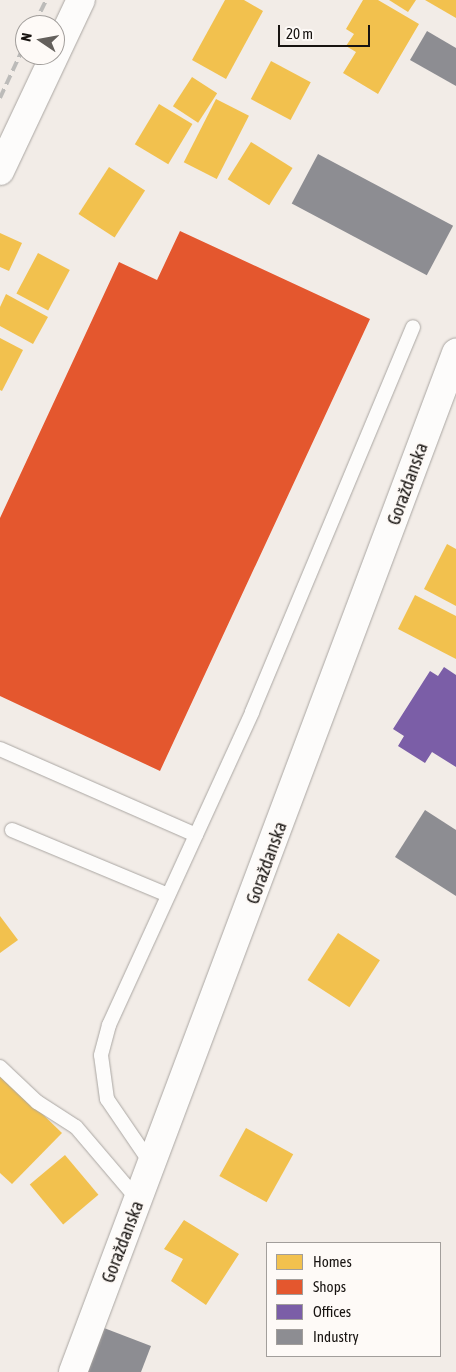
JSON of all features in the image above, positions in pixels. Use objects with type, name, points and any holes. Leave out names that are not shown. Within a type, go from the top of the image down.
[{"type":"street","points":[[0,171],[81,0]]},
{"type":"street","name":"Goraždanska","points":[[73,1372],[139,1201],[456,353]]},
{"type":"lane","points":[[152,1166],[107,1098],[101,1055],[109,1024],[196,835],[413,327]]},
{"type":"lane","points":[[0,749],[196,835]]},
{"type":"lane","points":[[12,830],[168,895]]},
{"type":"lane","points":[[0,1067],[37,1102],[76,1126],[139,1201]]},
{"type":"building: Homes","points":[[225,0],[244,0],[263,11],[226,79],[192,60]]},
{"type":"building: Homes","points":[[363,0],[378,0],[419,24],[378,94],[343,73],[356,52],[346,46],[354,34],[346,29]]},
{"type":"building: Homes","points":[[389,0],[416,0],[408,12]]},
{"type":"building: Homes","points":[[425,0],[456,0],[456,18]]},
{"type":"building: Homes","points":[[271,61],[311,82],[291,120],[251,99]]},
{"type":"building: Homes","points":[[192,77],[217,93],[198,123],[173,106]]},
{"type":"building: Homes","points":[[216,99],[249,116],[217,179],[184,162]]},
{"type":"building: Homes","points":[[159,104],[192,124],[168,164],[135,144]]},
{"type":"building: Homes","points":[[251,142],[293,168],[269,205],[228,179]]},
{"type":"building: Homes","points":[[109,167],[145,190],[115,237],[79,214]]},
{"type":"building: Homes","points":[[0,233],[22,243],[9,271],[0,267]]},
{"type":"building: Homes","points":[[38,253],[70,270],[48,311],[16,294]]},
{"type":"building: Homes","points":[[6,294],[48,317],[33,344],[0,326],[0,307]]},
{"type":"building: Homes","points":[[0,338],[23,350],[2,391],[0,390]]},
{"type":"building: Homes","points":[[447,544],[456,549],[456,606],[424,589]]},
{"type":"building: Homes","points":[[415,595],[456,616],[456,659],[398,629]]},
{"type":"building: Homes","points":[[0,916],[18,940],[0,953]]},
{"type":"building: Homes","points":[[338,933],[380,960],[349,1007],[308,980]]},
{"type":"building: Homes","points":[[0,1073],[62,1133],[12,1184],[0,1173]]},
{"type":"building: Homes","points":[[246,1128],[293,1154],[267,1202],[219,1176]]},
{"type":"building: Homes","points":[[65,1155],[98,1195],[63,1224],[30,1185]]},
{"type":"building: Homes","points":[[184,1220],[239,1254],[206,1305],[171,1281],[183,1259],[164,1249]]},
{"type":"building: Shops","points":[[180,231],[370,319],[160,771],[0,696],[0,518],[119,262],[157,280]]},
{"type":"building: Offices","points":[[444,667],[456,675],[456,767],[432,752],[425,763],[398,746],[404,736],[393,729],[430,671],[438,676]]},
{"type":"building: Industry","points":[[427,31],[456,48],[456,86],[410,60]]},
{"type":"building: Industry","points":[[318,154],[453,226],[427,275],[292,203]]},
{"type":"building: Industry","points":[[425,810],[456,830],[456,896],[395,857]]},
{"type":"building: Industry","points":[[104,1328],[151,1346],[141,1372],[87,1372]]},
{"type":"railway","points":[[39,15],[46,0]]},
{"type":"railway","points":[[0,98],[15,65]]}]
